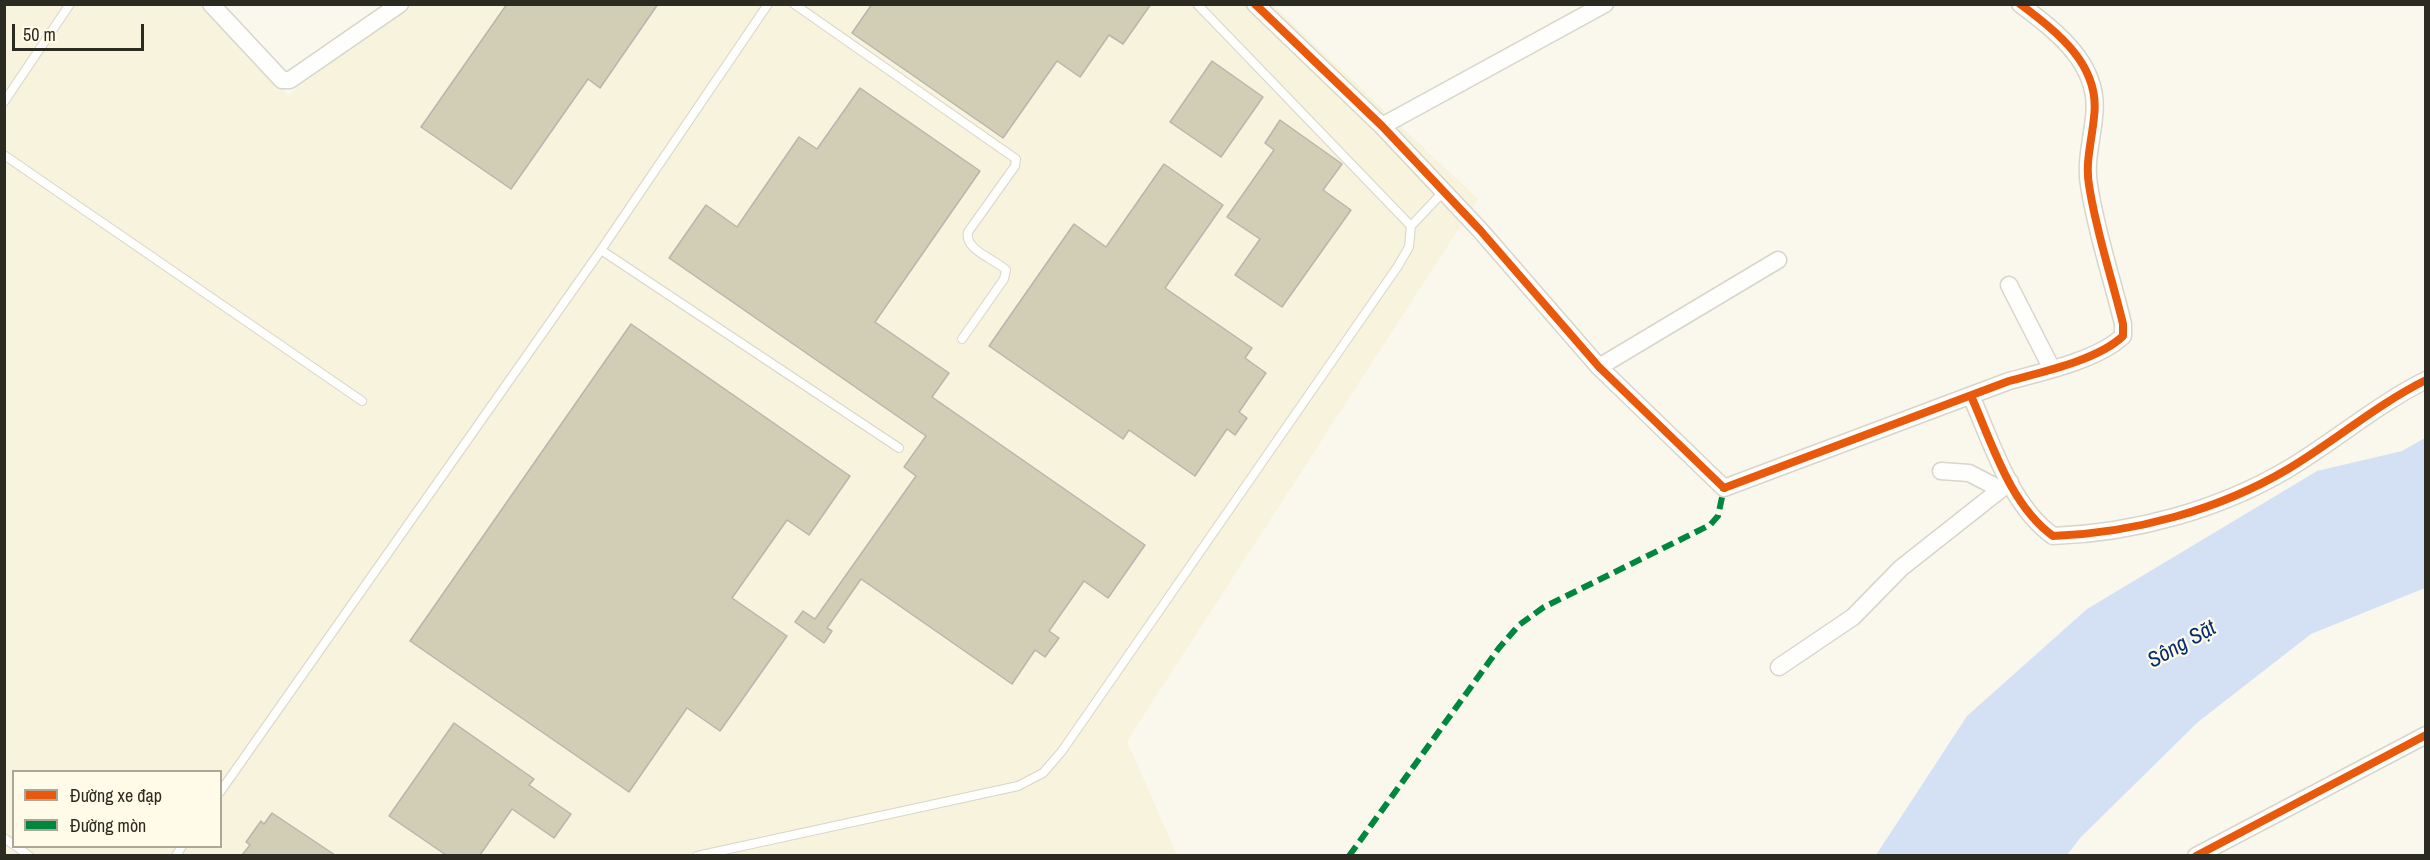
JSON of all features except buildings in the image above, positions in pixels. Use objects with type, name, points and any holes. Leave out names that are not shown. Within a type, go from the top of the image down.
[{"type":"street","points":[[211,4],[282,80],[290,80],[400,4]]},
{"type":"street","points":[[1255,4],[1382,126],[1480,230],[1599,367],[1725,488],[2008,381],[2052,369],[2114,345],[2123,336],[2123,324],[2089,186],[2087,168],[2095,111],[2094,86],[2077,54],[2049,27],[2020,4]]},
{"type":"street","points":[[1382,126],[1605,4]]},
{"type":"street","points":[[1599,367],[1778,260]]},
{"type":"street","points":[[2009,285],[2052,369]]},
{"type":"street","points":[[1941,471],[1969,473],[2005,486],[2020,499],[2045,530],[2054,536],[2178,516],[2235,495],[2288,469],[2376,408],[2426,380]]},
{"type":"street","points":[[1971,396],[2005,486]]},
{"type":"street","points":[[1779,667],[1853,617],[1901,568],[2005,486]]},
{"type":"street","points":[[2206,853],[2426,735]]},
{"type":"lane","points":[[4,102],[70,4]]},
{"type":"lane","points":[[222,789],[601,250],[768,4]]},
{"type":"lane","points":[[794,4],[1016,159],[1015,166],[968,232],[966,239],[969,245],[998,262],[1006,270],[1004,279],[962,339]]},
{"type":"lane","points":[[1197,4],[1410,226]]},
{"type":"lane","points":[[4,155],[362,401]]},
{"type":"lane","points":[[697,855],[1018,786],[1043,773],[1062,751],[1398,266],[1408,247],[1410,226],[1443,192]]},
{"type":"lane","points":[[601,250],[899,448]]},
{"type":"shaded area","points":[[5,5],[200,5],[288,95],[409,5],[1273,5],[1478,199],[1127,741],[1177,855],[5,856]]},
{"type":"water","name":"Sông Sặt","points":[[2425,438],[2425,588],[2311,634],[2198,722],[2080,838],[2067,855],[1876,855],[1967,716],[2087,609],[2317,471],[2402,451]]},
{"type":"marked path","points":[[1349,856],[1499,648],[1519,625],[1544,607],[1710,525],[1718,516],[1724,488]]},
{"type":"cycle path","points":[[1255,4],[1382,126],[1480,230],[1599,367],[1724,488],[2009,381],[2085,358],[2099,352],[2123,336],[2123,324],[2100,238],[2089,185],[2088,159],[2094,117],[2091,81],[2074,52],[2062,38],[2020,4]]},
{"type":"cycle path","points":[[1971,396],[1995,453],[2014,490],[2025,508],[2053,536],[2084,534],[2145,524],[2175,517],[2234,496],[2288,469],[2390,401],[2426,380]]},
{"type":"cycle path","points":[[2196,856],[2426,735]]}]
